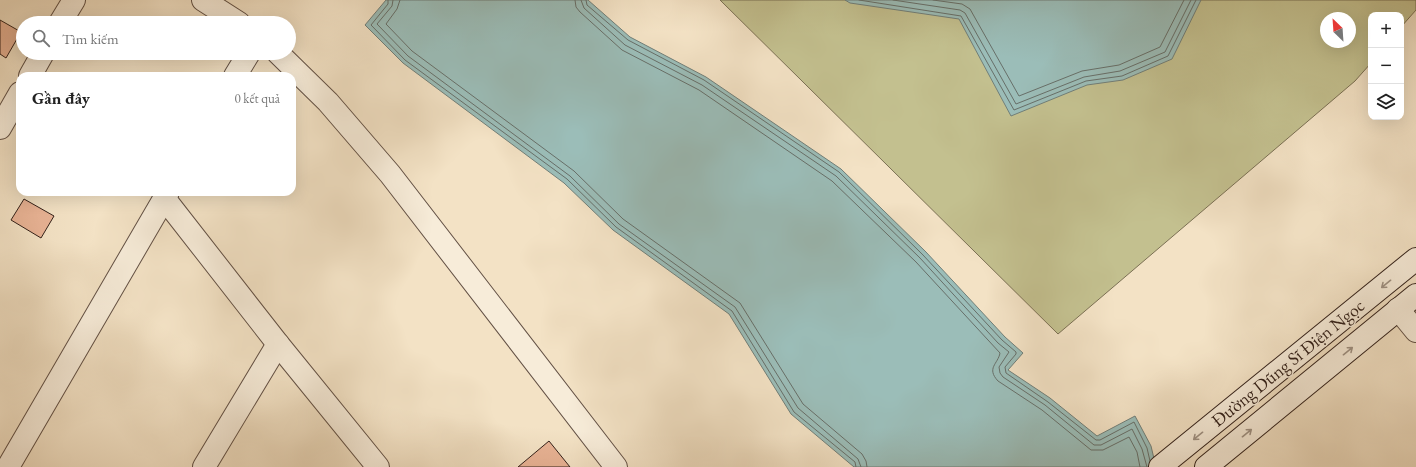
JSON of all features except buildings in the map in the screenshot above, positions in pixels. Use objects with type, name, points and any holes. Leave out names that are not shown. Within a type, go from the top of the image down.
[{"type":"street","points":[[64,16],[74,0]]},
{"type":"street","points":[[203,0],[228,16]]},
{"type":"street","points":[[32,72],[39,60]]},
{"type":"street","points":[[238,72],[245,60]]},
{"type":"street","points":[[285,60],[328,102],[390,174],[615,467]]},
{"type":"street","points":[[0,128],[16,100]]},
{"type":"street","points":[[8,467],[165,196]]},
{"type":"street","points":[[167,196],[278,344],[378,467]]},
{"type":"street","name":"Đường Dũng Sĩ Điện Ngọc","points":[[1160,467],[1416,259]]},
{"type":"street","name":"Đường Dũng Sĩ Điện Ngọc","points":[[1206,467],[1416,295]]},
{"type":"street","points":[[1398,309],[1416,331]]},
{"type":"street","points":[[204,467],[278,344]]},
{"type":"shaded area","points":[[720,0],[1416,0],[1416,10],[1404,24],[1404,12],[1368,12],[1368,66],[1355,81],[1058,334]]},
{"type":"water","points":[[386,0],[588,0],[630,37],[706,77],[841,169],[926,252],[1005,337],[1023,353],[1008,370],[1050,398],[1097,436],[1135,416],[1151,446],[1156,467],[854,467],[791,414],[729,314],[613,230],[564,183],[403,63],[365,25]]},
{"type":"water","points":[[845,0],[1201,0],[1172,59],[1123,80],[1087,85],[1011,116],[959,19],[850,3]]}]
